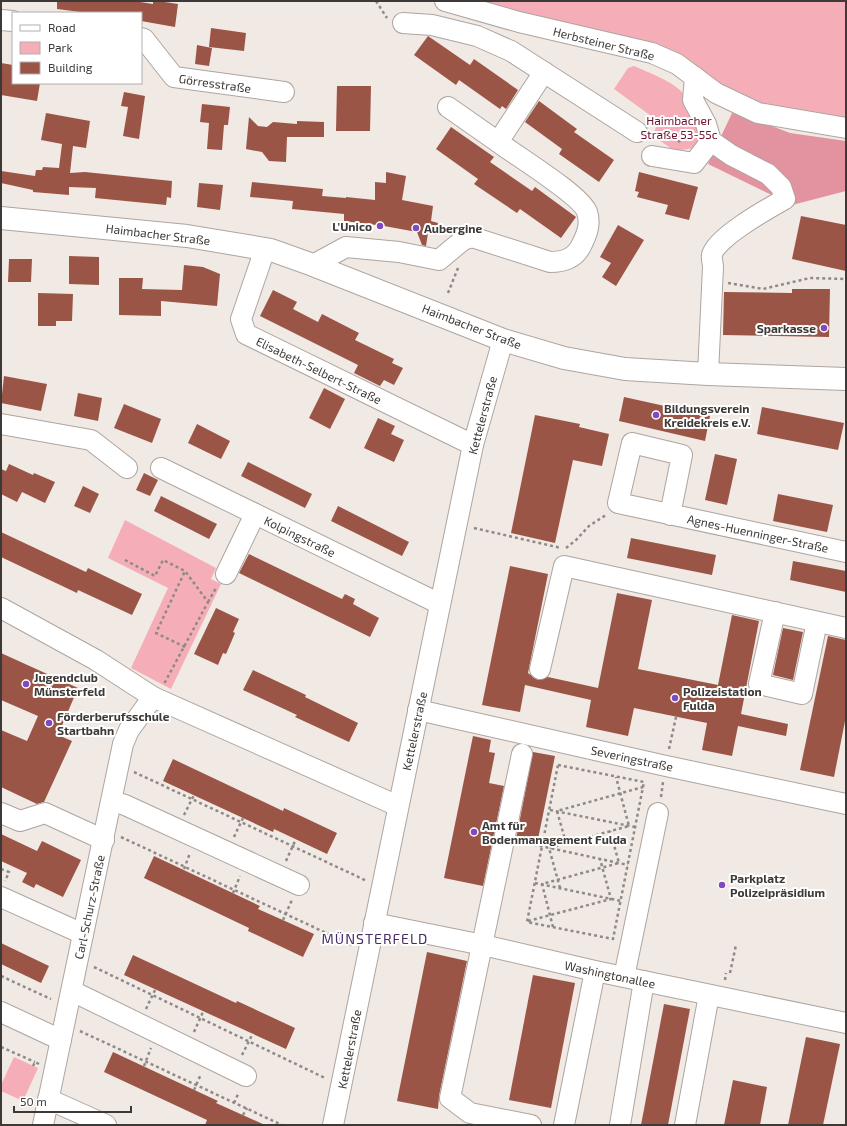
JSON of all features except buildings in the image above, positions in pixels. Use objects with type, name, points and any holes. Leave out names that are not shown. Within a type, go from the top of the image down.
[{"type":"main road","name":"Haimbacher Straße","points":[[1,218],[187,236],[265,249],[313,264],[503,340],[564,358],[625,369],[708,374],[846,379]]},
{"type":"street","name":"Herbsteiner Straße","points":[[445,1],[519,22],[652,53],[677,64],[716,93],[758,113],[846,128]]},
{"type":"street","points":[[1,20],[12,21]]},
{"type":"street","points":[[403,23],[432,25],[478,36],[511,51],[637,132]]},
{"type":"street","name":"Görresstraße","points":[[142,38],[174,77],[284,92]]},
{"type":"street","points":[[498,142],[544,72]]},
{"type":"street","points":[[695,77],[693,100],[709,132],[731,155],[768,174],[782,187],[785,199],[754,217],[721,241],[712,254],[708,374]]},
{"type":"street","points":[[313,264],[346,246],[399,252],[439,260],[463,240],[472,237],[550,262],[563,262],[580,250],[589,229],[587,211],[573,195],[448,107]]},
{"type":"street","points":[[652,156],[694,163],[709,132]]},
{"type":"street","name":"Elisabeth-Selbert-Straße","points":[[265,249],[241,319],[246,334],[473,445]]},
{"type":"street","name":"Kettelerstraße","points":[[333,1125],[473,445],[503,340]]},
{"type":"street","points":[[1,424],[91,440],[127,468]]},
{"type":"street","points":[[618,503],[632,443],[682,455],[670,515]]},
{"type":"street","name":"Kolpingstraße","points":[[161,468],[440,604]]},
{"type":"street","name":"Agnes-Huenninger-Straße","points":[[618,503],[846,552]]},
{"type":"street","points":[[222,579],[255,514]]},
{"type":"street","points":[[540,669],[564,566],[846,628]]},
{"type":"street","points":[[1,608],[158,692],[398,806]]},
{"type":"street","points":[[775,612],[759,684],[802,694],[817,622]]},
{"type":"street","name":"Carl-Schurz-Straße","points":[[43,1125],[83,934],[112,838],[112,802],[126,735],[158,692]]},
{"type":"street","name":"Severingstraße","points":[[418,710],[658,764],[846,804]]},
{"type":"street","points":[[522,754],[450,1098],[470,1113],[531,1125]]},
{"type":"street","points":[[112,802],[125,805],[298,885]]},
{"type":"street","points":[[1,813],[20,821],[45,813],[112,838]]},
{"type":"street","points":[[624,977],[630,903],[637,867],[649,824]]},
{"type":"street","points":[[2,891],[83,934]]},
{"type":"street","name":"Washingtonallee","points":[[374,923],[846,1023]]},
{"type":"street","points":[[564,1125],[595,971]]},
{"type":"street","points":[[620,1125],[644,981]]},
{"type":"street","points":[[72,991],[241,1073]]},
{"type":"street","points":[[685,1125],[709,995]]},
{"type":"street","points":[[1,1012],[61,1040]]},
{"type":"street","points":[[48,1099],[106,1125]]},
{"type":"path","points":[[673,142],[709,132]]},
{"type":"path","points":[[448,293],[458,266]]},
{"type":"path","points":[[712,288],[723,282],[764,289],[810,278],[846,279]]},
{"type":"path","points":[[473,528],[551,547],[565,548],[576,540],[588,526],[608,514],[618,503]]},
{"type":"path","points":[[125,560],[155,576],[163,560],[185,571],[208,602]]},
{"type":"path","points":[[140,574],[142,569]]},
{"type":"path","points":[[185,571],[156,633],[185,648]]},
{"type":"path","points":[[158,692],[185,648],[208,602],[222,579]]},
{"type":"path","points":[[558,765],[644,782],[643,787],[649,824],[637,867],[630,903],[613,939],[527,922],[558,765]]},
{"type":"path","points":[[132,771],[371,883]]},
{"type":"path","points":[[616,777],[629,826]]},
{"type":"path","points":[[557,811],[643,787]]},
{"type":"path","points":[[550,810],[629,826]]},
{"type":"path","points":[[557,811],[566,843]]},
{"type":"path","points":[[549,848],[629,826],[649,824]]},
{"type":"path","points":[[610,831],[619,863]]},
{"type":"path","points":[[112,838],[358,947]]},
{"type":"path","points":[[279,876],[296,839]]},
{"type":"path","points":[[520,842],[637,867]]},
{"type":"path","points":[[549,848],[560,888]]},
{"type":"path","points":[[600,859],[611,899]]},
{"type":"path","points":[[542,884],[619,863]]},
{"type":"path","points":[[1,869],[9,872],[2,891]]},
{"type":"path","points":[[535,883],[630,903]]},
{"type":"path","points":[[542,884],[553,927]]},
{"type":"path","points":[[283,920],[298,885]]},
{"type":"path","points":[[527,922],[611,899]]},
{"type":"path","points":[[730,973],[736,945]]},
{"type":"path","points":[[93,967],[329,1080]]},
{"type":"path","points":[[1,976],[54,1000]]},
{"type":"path","points":[[188,1047],[203,1012]]},
{"type":"path","points":[[80,1031],[282,1125]]},
{"type":"path","points":[[241,1073],[249,1042],[253,1033]]},
{"type":"path","points":[[1,1047],[34,1062]]},
{"type":"path","points":[[243,1115],[246,1108]]},
{"type":"green space","points":[[455,1],[846,1],[846,131],[747,107],[651,60]]},
{"type":"green space","name":"Haimbacher Straße 53-55c","points":[[634,66],[670,83],[681,91],[689,100],[706,134],[694,148],[675,151],[653,136],[658,121],[614,89],[628,68]]},
{"type":"green space","points":[[125,520],[216,568],[211,579],[221,584],[171,689],[131,668],[168,588],[108,558]]},
{"type":"green space","points":[[14,1057],[38,1068],[23,1101],[1,1091],[1,1085]]},
{"type":"shaded area","points":[[733,111],[790,133],[846,141],[846,191],[792,205],[708,164]]},
{"type":"place","name":"L'Unico","points":[[380,226]]},
{"type":"place","name":"Aubergine","points":[[416,228]]},
{"type":"place","name":"Sparkasse","points":[[824,328]]},
{"type":"place","name":"Bildungsverein Kreidekreis e.V.","points":[[656,415]]},
{"type":"place","name":"Jugendclub Münsterfeld","points":[[26,684]]},
{"type":"place","name":"Polizeistation Fulda","points":[[675,698]]},
{"type":"place","name":"Förderberufsschule Startbahn","points":[[49,723]]},
{"type":"place","name":"Amt für Bodenmanagement Fulda","points":[[474,832]]},
{"type":"place","name":"Parkplatz Polizeipräsidium","points":[[722,885]]},
{"type":"district","name":"MÜNSTERFELD","points":[[375,938]]}]
